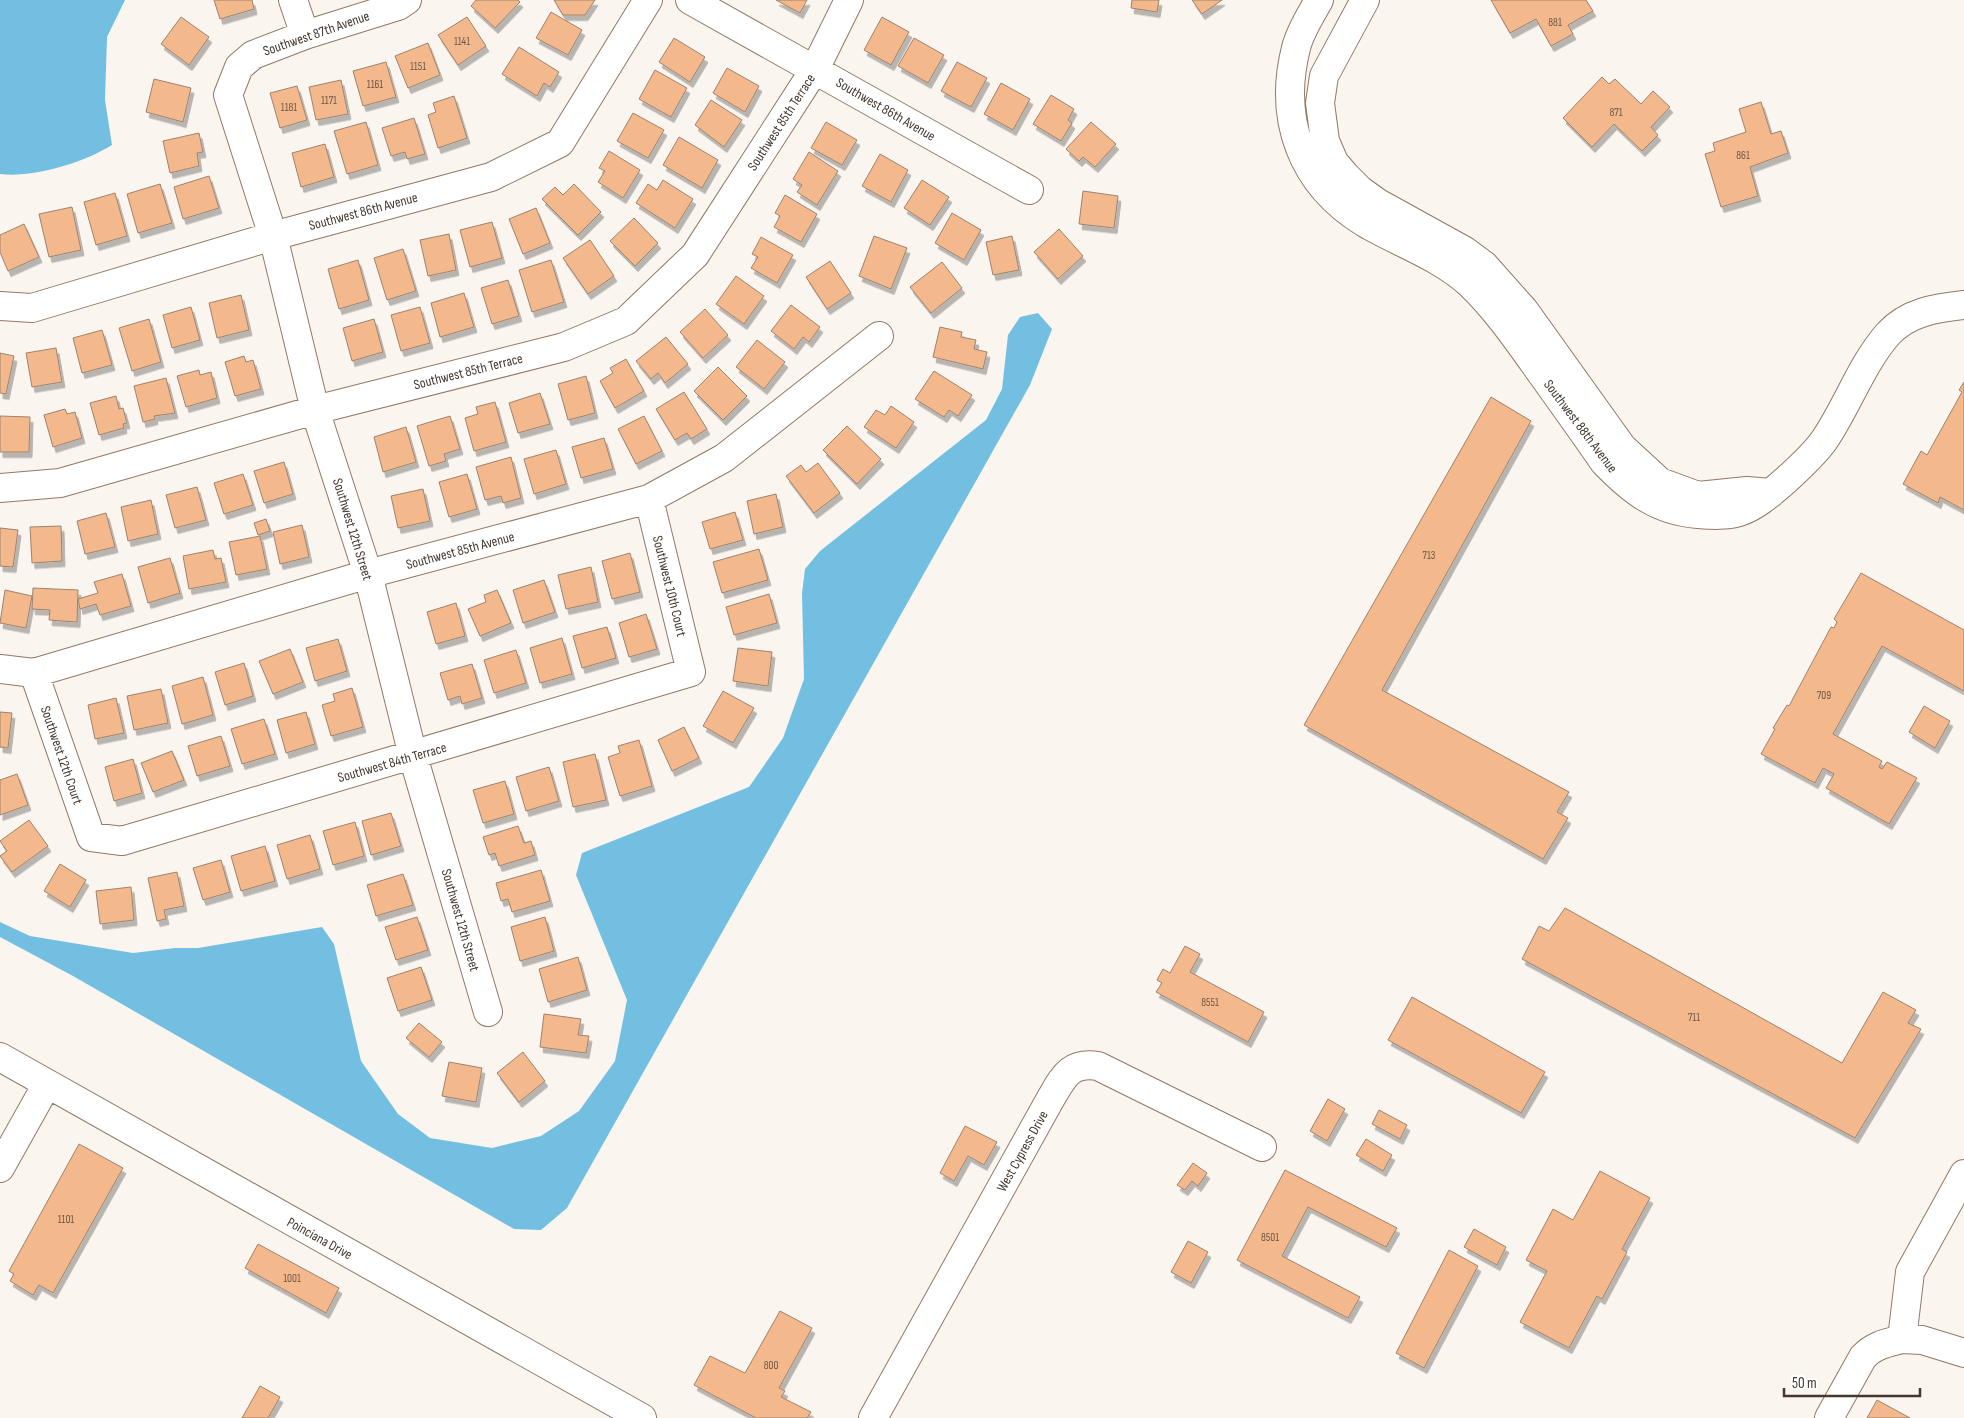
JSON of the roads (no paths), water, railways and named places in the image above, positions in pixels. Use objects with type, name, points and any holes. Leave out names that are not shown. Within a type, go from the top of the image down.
[{"type":"street","points":[[294,0],[305,34]]},
{"type":"street","name":"Southwest 87th Avenue","points":[[253,55],[305,34],[398,6],[407,0]]},
{"type":"street","name":"Southwest 86th Avenue","points":[[0,306],[32,308],[273,236],[491,177],[560,143],[648,0]]},
{"type":"street","name":"Southwest 86th Avenue","points":[[690,0],[1029,190]]},
{"type":"street","name":"Southwest 85th Terrace","points":[[0,488],[60,483],[315,410],[564,347],[626,320],[695,254],[815,69],[849,0]]},
{"type":"street","name":"Southwest 88th Avenue","points":[[1319,0],[1296,46],[1289,84],[1290,107],[1300,153],[1335,183],[1352,215],[1452,270],[1505,305],[1622,447],[1660,482],[1688,504],[1714,496],[1748,491],[1771,493],[1796,471],[1825,439],[1868,362],[1888,334],[1901,323],[1936,307],[1964,306]]},
{"type":"street","name":"Southwest 88th Avenue","points":[[1335,183],[1334,162],[1325,141],[1320,103],[1324,76],[1361,1]]},
{"type":"street","name":"Southwest 12th Street","points":[[253,55],[238,67],[228,95],[273,236],[315,410],[368,574],[413,756],[488,1012]]},
{"type":"street","name":"Southwest 85th Avenue","points":[[0,669],[34,673],[368,574],[649,499],[724,458],[879,336]]},
{"type":"street","name":"Southwest 10th Court","points":[[649,499],[691,672]]},
{"type":"street","name":"Southwest 84th Terrace","points":[[91,837],[122,841],[691,672]]},
{"type":"street","name":"Southwest 12th Court","points":[[34,673],[91,837]]},
{"type":"street","name":"Poinciana Drive","points":[[0,1057],[642,1418]]},
{"type":"street","name":"West Cypress Drive","points":[[873,1418],[1065,1074],[1078,1065],[1098,1066],[1262,1147]]},
{"type":"street","points":[[0,1168],[47,1084]]},
{"type":"street","points":[[1902,1340],[1910,1272],[1964,1174]]},
{"type":"street","points":[[1829,1418],[1863,1357],[1870,1350],[1881,1344],[1902,1340],[1922,1340],[1964,1353]]},
{"type":"water","points":[[0,0],[125,0],[107,37],[105,100],[112,145],[87,158],[58,168],[27,174],[0,174]]},
{"type":"water","points":[[1038,313],[1052,329],[1030,385],[567,1208],[541,1230],[514,1229],[73,976],[0,937],[0,922],[30,936],[133,953],[175,948],[198,948],[322,927],[334,944],[361,1061],[398,1114],[430,1138],[492,1148],[541,1136],[579,1111],[615,1061],[627,1000],[576,875],[582,853],[749,787],[783,738],[804,679],[802,593],[805,569],[820,551],[986,420],[1002,389],[1008,335],[1020,317]]}]
